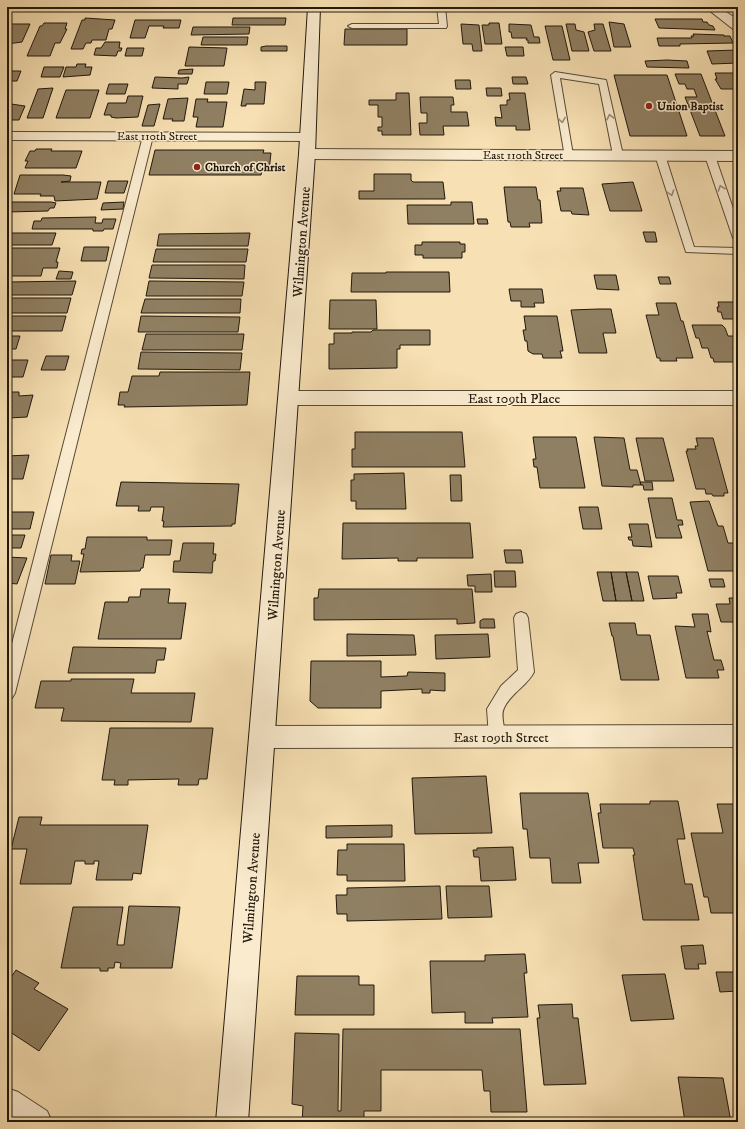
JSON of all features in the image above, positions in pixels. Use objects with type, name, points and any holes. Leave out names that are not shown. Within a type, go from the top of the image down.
[{"type":"street","name":"Wilmington Avenue","points":[[232,1122],[289,398],[307,146],[314,7]]},
{"type":"street","points":[[711,7],[738,26]]},
{"type":"street","name":"East 110th Street","points":[[7,136],[148,136],[307,146],[568,155],[738,156]]},
{"type":"street","name":"East 109th Place","points":[[289,398],[738,398]]},
{"type":"street","name":"East 109th Street","points":[[263,738],[738,736]]},
{"type":"street","points":[[7,1103],[36,1122]]},
{"type":"lane","points":[[352,26],[443,26],[441,7]]},
{"type":"lane","points":[[568,155],[555,75],[603,82],[618,155]]},
{"type":"lane","points":[[7,693],[148,136]]},
{"type":"lane","points":[[660,156],[690,250],[738,251]]},
{"type":"lane","points":[[710,156],[738,238]]},
{"type":"lane","points":[[497,737],[495,710],[506,691],[526,672],[522,618]]},
{"type":"building","points":[[85,18],[115,20],[112,29],[109,29],[106,40],[92,40],[91,43],[86,43],[83,49],[71,49],[82,20],[85,20]]},
{"type":"building","points":[[233,18],[286,18],[285,25],[232,25]]},
{"type":"building","points":[[655,19],[702,19],[703,22],[707,22],[709,25],[713,26],[715,30],[659,28]]},
{"type":"building","points":[[135,20],[181,20],[179,28],[149,26],[145,38],[130,38]]},
{"type":"building","points":[[609,22],[624,24],[631,47],[614,47]]},
{"type":"building","points":[[44,23],[67,23],[65,29],[67,29],[60,43],[55,43],[50,56],[27,56],[40,26]]},
{"type":"building","points":[[489,23],[499,23],[502,44],[485,44],[482,25],[489,25]]},
{"type":"building","points":[[7,24],[30,24],[22,42],[7,44]]},
{"type":"building","points":[[461,24],[479,25],[482,51],[473,51],[472,44],[463,44]]},
{"type":"building","points":[[509,24],[531,25],[534,37],[539,37],[540,43],[528,43],[528,40],[526,40],[527,38],[512,38],[511,32],[509,32]]},
{"type":"building","points":[[566,24],[575,24],[576,30],[584,32],[589,51],[572,51]]},
{"type":"building","points":[[594,24],[603,24],[611,51],[594,51],[588,32],[595,30]]},
{"type":"building","points":[[545,26],[562,26],[570,60],[553,60]]},
{"type":"building","points":[[193,27],[250,27],[249,34],[191,35]]},
{"type":"building","points":[[345,29],[407,29],[407,45],[344,45]]},
{"type":"building","points":[[693,34],[730,36],[733,43],[659,46],[657,38],[692,38],[691,36],[694,36]]},
{"type":"building","points":[[203,37],[248,37],[247,45],[201,45]]},
{"type":"building","points":[[105,42],[120,42],[119,48],[122,48],[121,51],[118,51],[116,56],[94,55],[96,48],[101,48]]},
{"type":"building","points":[[287,46],[287,51],[261,51],[261,47]]},
{"type":"building","points":[[189,47],[227,48],[224,66],[185,66]]},
{"type":"building","points":[[505,47],[523,47],[524,56],[507,56]]},
{"type":"building","points":[[127,48],[144,48],[142,56],[125,56]]},
{"type":"building","points":[[738,50],[738,63],[712,64],[707,51]]},
{"type":"building","points":[[645,61],[687,61],[689,68],[647,67]]},
{"type":"building","points":[[77,64],[86,64],[85,67],[92,67],[90,75],[63,77],[66,67],[76,67]]},
{"type":"building","points":[[44,67],[64,67],[60,77],[41,77]]},
{"type":"building","points":[[193,69],[192,74],[178,74],[179,70]]},
{"type":"building","points":[[7,71],[21,71],[17,81],[7,81]]},
{"type":"building","points":[[715,73],[738,73],[738,89],[721,89],[715,79],[717,79]]},
{"type":"building","points":[[675,74],[701,74],[725,136],[700,136],[685,97],[697,97],[694,89],[687,89],[685,84],[679,84]]},
{"type":"building","name":"Union Baptist","points":[[614,75],[667,75],[687,136],[630,136]]},
{"type":"building","points":[[155,77],[189,77],[187,84],[178,84],[178,89],[152,88]]},
{"type":"building","points":[[512,77],[526,77],[528,84],[513,84]]},
{"type":"building","points":[[455,80],[470,80],[471,89],[456,89]]},
{"type":"building","points":[[206,82],[229,82],[227,94],[204,94]]},
{"type":"building","points":[[255,82],[266,82],[264,104],[246,104],[246,106],[241,106],[244,89],[255,90]]},
{"type":"building","points":[[109,84],[128,84],[125,94],[106,94]]},
{"type":"building","points":[[53,88],[43,118],[27,118],[38,89]]},
{"type":"building","points":[[486,88],[501,88],[502,96],[487,96]]},
{"type":"building","points":[[66,90],[99,90],[90,118],[56,118]]},
{"type":"building","points":[[396,93],[409,93],[411,135],[382,135],[382,131],[378,131],[378,127],[382,127],[382,117],[378,117],[378,105],[369,105],[369,100],[396,100]]},
{"type":"building","points":[[509,93],[525,93],[530,130],[516,130],[516,126],[496,126],[495,117],[502,118],[500,105],[507,105],[507,100],[510,100]]},
{"type":"building","points":[[128,96],[143,96],[138,117],[116,118],[111,117],[111,115],[104,115],[108,103],[126,103]]},
{"type":"building","points":[[420,97],[453,97],[454,105],[451,105],[451,112],[467,112],[469,126],[443,126],[444,135],[420,135],[419,123],[427,123],[427,113],[421,113]]},
{"type":"building","points":[[188,98],[184,121],[163,119],[168,99]]},
{"type":"building","points":[[196,99],[208,99],[207,102],[227,102],[223,127],[196,127],[198,117],[193,117]]},
{"type":"building","points":[[11,104],[25,106],[19,120],[7,120],[7,106]]},
{"type":"building","points":[[160,104],[154,126],[142,126],[148,105]]},
{"type":"building","points":[[36,149],[52,149],[51,151],[82,151],[76,168],[25,168],[28,161],[25,161],[30,151],[35,151]]},
{"type":"building","points":[[155,150],[264,150],[263,153],[271,153],[269,171],[262,171],[261,175],[149,175]]},
{"type":"building","points":[[374,174],[411,174],[411,180],[413,182],[443,182],[445,199],[359,199],[359,191],[374,191]]},
{"type":"building","points":[[20,175],[63,175],[71,176],[70,181],[61,182],[101,182],[97,199],[55,201],[54,196],[40,196],[41,194],[14,194]]},
{"type":"building","points":[[108,181],[128,181],[124,193],[105,193]]},
{"type":"building","points":[[633,182],[642,211],[610,211],[602,184]]},
{"type":"building","points":[[504,187],[536,187],[538,200],[540,200],[542,223],[529,223],[530,227],[511,227],[510,222],[508,222]]},
{"type":"building","points":[[560,188],[583,188],[589,215],[572,214],[571,211],[561,211],[557,191],[561,191]]},
{"type":"building","points":[[10,202],[56,203],[54,208],[50,208],[48,211],[7,212],[7,205],[9,205]]},
{"type":"building","points":[[124,202],[123,209],[101,210],[103,203]]},
{"type":"building","points":[[451,202],[472,202],[474,224],[408,224],[407,205],[451,205]]},
{"type":"building","points":[[96,217],[95,223],[102,223],[103,219],[116,219],[113,229],[93,231],[93,229],[32,229],[34,221],[41,221],[42,218]]},
{"type":"building","points":[[477,219],[487,219],[488,224],[478,224]]},
{"type":"building","points":[[643,232],[655,232],[657,242],[646,242]]},
{"type":"building","points":[[7,233],[56,233],[52,245],[7,245]]},
{"type":"building","points":[[250,233],[248,246],[157,246],[159,234]]},
{"type":"building","points":[[422,242],[460,242],[460,244],[465,244],[465,252],[462,252],[462,258],[423,258],[423,255],[415,255],[415,245],[422,245]]},
{"type":"building","points":[[84,247],[109,247],[106,261],[81,261]]},
{"type":"building","points":[[7,248],[60,248],[56,262],[58,262],[57,268],[43,268],[41,276],[7,276]]},
{"type":"building","points":[[156,249],[248,249],[246,262],[153,262]]},
{"type":"building","points":[[152,265],[245,265],[244,279],[149,278]]},
{"type":"building","points":[[59,271],[73,272],[71,279],[56,279]]},
{"type":"building","points":[[449,272],[450,292],[351,292],[352,273]]},
{"type":"building","points":[[594,275],[616,275],[619,290],[597,289]]},
{"type":"building","points":[[658,277],[669,277],[671,284],[660,284]]},
{"type":"building","points":[[76,281],[72,295],[7,295],[7,282]]},
{"type":"building","points":[[149,281],[244,282],[242,296],[146,296]]},
{"type":"building","points":[[509,289],[542,289],[544,303],[534,303],[535,307],[521,307],[521,301],[511,301]]},
{"type":"building","points":[[7,298],[71,298],[67,313],[7,313]]},
{"type":"building","points":[[145,299],[241,299],[240,313],[141,313]]},
{"type":"building","points":[[330,300],[376,300],[377,329],[329,329]]},
{"type":"building","points":[[718,302],[733,302],[738,319],[723,319],[721,312],[718,312]]},
{"type":"building","points":[[656,303],[676,303],[681,321],[683,321],[693,358],[676,358],[677,361],[660,361],[660,358],[657,358],[646,315],[659,315]]},
{"type":"building","points":[[611,309],[616,333],[603,333],[607,353],[579,353],[571,310]]},
{"type":"building","points":[[7,316],[66,316],[62,331],[7,331]]},
{"type":"building","points":[[141,316],[240,317],[238,332],[138,332]]},
{"type":"building","points":[[524,316],[557,316],[563,351],[560,351],[562,358],[543,358],[542,354],[533,354],[528,351],[527,341],[525,341],[523,330],[526,330]]},
{"type":"building","points":[[692,325],[722,325],[728,336],[734,336],[738,348],[733,348],[736,358],[734,358],[735,362],[714,362],[708,348],[702,348],[699,338],[696,338]]},
{"type":"building","points":[[373,330],[430,330],[430,345],[400,345],[400,349],[397,349],[397,368],[329,369],[329,344],[334,344],[334,333],[371,332]]},
{"type":"building","points":[[146,334],[244,334],[242,350],[142,350]]},
{"type":"building","points":[[7,336],[20,336],[16,349],[7,349]]},
{"type":"building","points":[[141,352],[242,353],[240,370],[138,369]]},
{"type":"building","points":[[46,356],[69,356],[65,370],[41,370]]},
{"type":"building","points":[[7,360],[28,360],[23,377],[7,377]]},
{"type":"building","points":[[160,372],[250,372],[247,405],[124,407],[125,405],[118,405],[120,392],[128,392],[132,376],[159,376]]},
{"type":"building","points":[[7,392],[19,392],[19,396],[33,395],[27,417],[9,418],[12,407],[7,407]]},
{"type":"building","points":[[355,432],[462,432],[465,467],[352,467],[352,449],[355,449]]},
{"type":"building","points":[[533,437],[576,437],[585,488],[540,488],[537,467],[534,467],[533,459],[536,459]]},
{"type":"building","points":[[594,437],[624,438],[630,470],[637,470],[641,485],[633,485],[633,487],[602,486]]},
{"type":"building","points":[[636,438],[663,438],[674,481],[645,481]]},
{"type":"building","points":[[696,438],[713,438],[728,493],[724,493],[724,496],[713,496],[712,494],[706,494],[705,489],[696,489],[686,451],[688,451],[687,449],[696,449],[695,446],[698,446]]},
{"type":"building","points":[[29,455],[23,479],[7,479],[7,456]]},
{"type":"building","points":[[404,473],[406,509],[356,509],[356,501],[351,501],[351,480],[354,480],[354,474]]},
{"type":"building","points":[[450,475],[461,475],[462,501],[451,501]]},
{"type":"building","points":[[121,482],[239,484],[235,524],[232,524],[232,526],[163,527],[164,521],[162,521],[164,507],[151,507],[150,511],[138,511],[139,506],[116,506]]},
{"type":"building","points":[[640,482],[652,482],[653,490],[644,490],[643,485],[641,485]]},
{"type":"building","points":[[648,498],[672,498],[677,520],[682,520],[683,525],[678,525],[682,538],[656,538]]},
{"type":"building","points":[[709,501],[718,526],[723,526],[728,543],[738,543],[738,571],[708,571],[690,502]]},
{"type":"building","points":[[579,507],[598,507],[602,529],[583,529]]},
{"type":"building","points":[[7,512],[34,512],[30,529],[7,529]]},
{"type":"building","points":[[343,523],[470,523],[473,558],[417,558],[417,561],[398,561],[398,558],[342,559]]},
{"type":"building","points":[[629,524],[648,524],[652,547],[633,546],[632,540],[629,540],[628,537],[632,537]]},
{"type":"building","points":[[7,535],[25,535],[21,548],[7,548]]},
{"type":"building","points":[[87,537],[147,537],[147,540],[172,540],[170,555],[145,555],[143,568],[141,568],[140,571],[80,572],[84,554],[81,554],[82,549],[85,549]]},
{"type":"building","points":[[183,543],[214,543],[213,554],[216,554],[215,561],[213,561],[212,573],[173,572],[174,561],[180,561]]},
{"type":"building","points":[[504,550],[521,550],[523,563],[506,563]]},
{"type":"building","points":[[51,555],[72,555],[71,561],[80,561],[75,584],[45,584]]},
{"type":"building","points":[[7,557],[27,558],[17,584],[7,583]]},
{"type":"building","points":[[494,571],[515,571],[516,587],[495,587]]},
{"type":"building","points":[[597,572],[611,572],[616,601],[603,601]]},
{"type":"building","points":[[611,572],[626,572],[632,601],[616,601]]},
{"type":"building","points":[[626,572],[638,572],[644,601],[632,601]]},
{"type":"building","points":[[491,574],[492,592],[475,592],[475,586],[468,586],[467,575]]},
{"type":"building","points":[[648,576],[678,576],[682,593],[676,593],[677,598],[653,599]]},
{"type":"building","points":[[709,579],[723,579],[725,587],[711,587]]},
{"type":"building","points":[[141,589],[170,589],[168,603],[186,603],[181,639],[98,639],[105,602],[128,602],[129,597],[140,597]]},
{"type":"building","points":[[319,589],[472,589],[475,623],[457,624],[457,619],[314,620],[314,598],[318,598]]},
{"type":"building","points":[[729,598],[738,598],[738,643],[733,622],[721,622],[716,604],[730,604]]},
{"type":"building","points":[[692,614],[708,614],[711,632],[707,631],[714,660],[721,660],[724,670],[717,670],[719,678],[686,678],[675,626],[695,627]]},
{"type":"building","points":[[483,619],[494,619],[495,628],[480,628],[480,621]]},
{"type":"building","points":[[609,623],[635,623],[637,635],[650,635],[659,680],[621,680],[613,636]]},
{"type":"building","points":[[347,634],[414,635],[416,655],[347,656]]},
{"type":"building","points":[[488,634],[490,657],[436,659],[435,635]]},
{"type":"building","points":[[73,647],[166,648],[164,660],[157,660],[155,673],[68,673]]},
{"type":"building","points":[[311,661],[381,661],[381,677],[407,676],[408,672],[445,673],[445,691],[430,690],[430,693],[422,693],[422,689],[381,691],[381,708],[318,708],[310,701]]},
{"type":"building","points":[[71,679],[134,679],[131,693],[195,693],[191,722],[61,721],[64,708],[35,708],[41,681],[71,681]]},
{"type":"building","points":[[110,728],[213,728],[207,779],[199,779],[198,785],[178,785],[179,779],[128,780],[128,785],[114,785],[115,780],[102,780]]},
{"type":"building","points":[[486,776],[492,833],[415,834],[412,778]]},
{"type":"building","points":[[520,793],[588,793],[599,863],[578,863],[581,883],[552,883],[550,858],[530,858],[527,829],[523,829]]},
{"type":"building","points":[[650,801],[678,801],[685,839],[677,839],[685,884],[692,884],[699,920],[643,920],[633,848],[603,848],[598,813],[601,813],[600,804],[650,804]]},
{"type":"building","points":[[717,804],[738,804],[738,913],[711,913],[708,897],[704,897],[691,833],[723,833]]},
{"type":"building","points":[[19,817],[42,817],[40,825],[148,825],[141,874],[133,873],[132,880],[96,880],[99,861],[94,861],[94,864],[85,864],[85,861],[75,861],[71,884],[20,884],[27,849],[11,849]]},
{"type":"building","points":[[392,825],[392,837],[326,838],[326,826]]},
{"type":"building","points":[[347,844],[404,844],[405,881],[347,881],[347,875],[337,875],[338,850],[347,850]]},
{"type":"building","points":[[513,847],[516,880],[481,881],[479,857],[474,857],[473,850],[477,850],[477,848]]},
{"type":"building","points":[[440,886],[442,919],[347,921],[347,914],[337,914],[336,895],[347,895],[347,888]]},
{"type":"building","points":[[446,886],[489,886],[492,917],[448,918]]},
{"type":"building","points":[[129,906],[180,907],[172,968],[120,968],[121,963],[115,962],[114,968],[108,968],[108,971],[100,971],[100,968],[61,968],[73,907],[123,907],[117,945],[124,945]]},
{"type":"building","points":[[703,945],[706,964],[698,964],[699,969],[685,969],[681,946]]},
{"type":"building","points":[[525,954],[527,973],[524,973],[528,1017],[492,1018],[493,1023],[465,1023],[465,1012],[432,1013],[430,961],[485,961],[485,955]]},
{"type":"building","points":[[16,970],[39,983],[34,989],[68,1009],[39,1051],[7,1030],[7,983]]},
{"type":"building","points":[[716,972],[738,972],[738,991],[720,992]]},
{"type":"building","points":[[665,974],[674,1019],[631,1021],[622,975]]},
{"type":"building","points":[[297,976],[359,976],[359,985],[374,985],[374,1015],[295,1015]]},
{"type":"building","points":[[572,1004],[573,1018],[578,1018],[586,1084],[544,1085],[537,1018],[540,1018],[538,1005]]},
{"type":"building","points":[[343,1029],[520,1029],[527,1112],[491,1112],[490,1091],[484,1091],[482,1070],[381,1070],[381,1111],[364,1111],[364,1122],[302,1122],[303,1106],[292,1104],[295,1033],[339,1034],[338,1111],[341,1111]]},
{"type":"building","points":[[678,1077],[723,1078],[731,1122],[685,1122]]},
{"type":"building","points":[[630,1120],[630,1122],[578,1121]]},
{"type":"place","name":"Union Baptist","points":[[649,106]]},
{"type":"place","name":"Church of Christ","points":[[197,167]]}]
